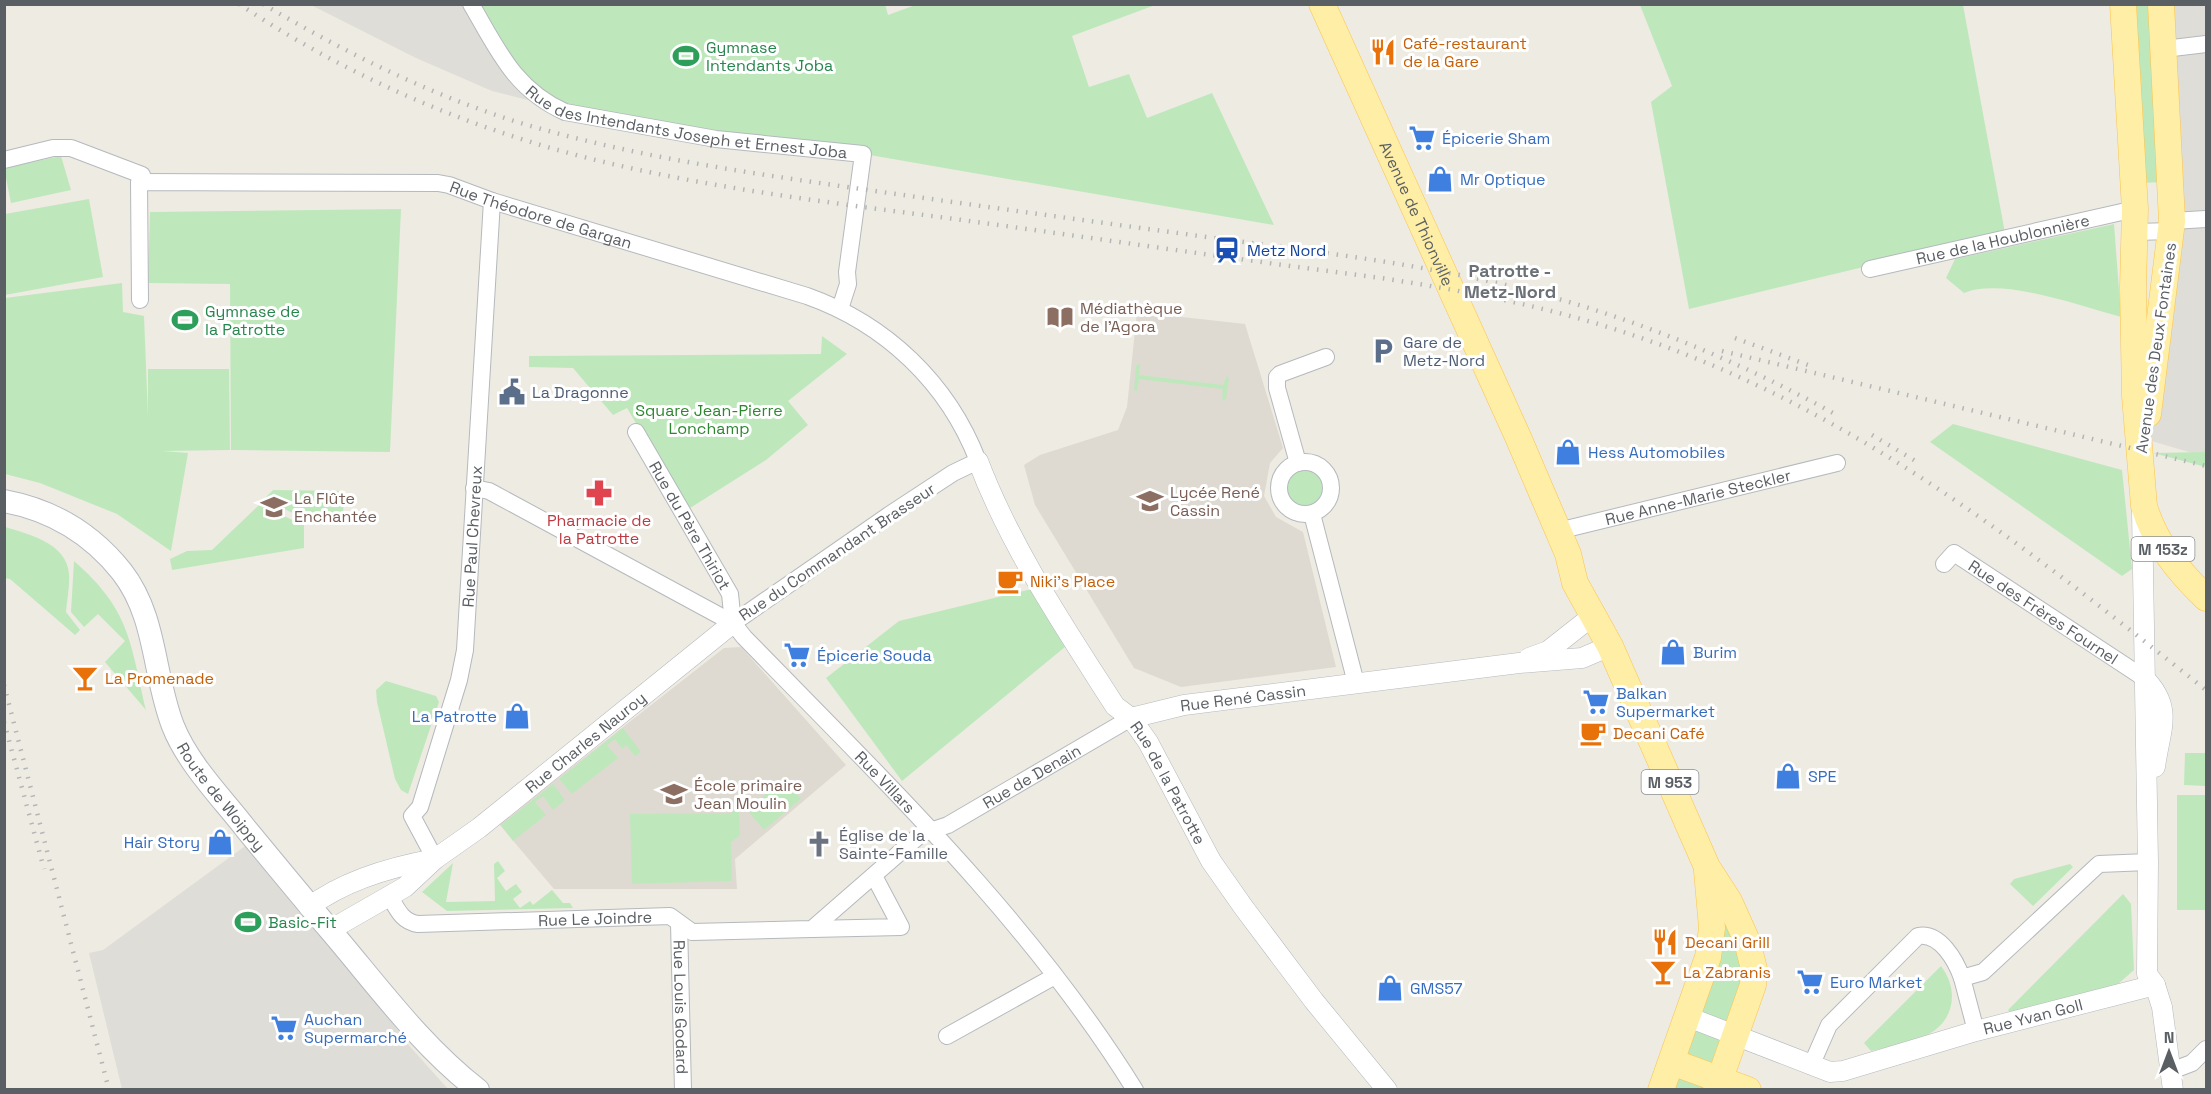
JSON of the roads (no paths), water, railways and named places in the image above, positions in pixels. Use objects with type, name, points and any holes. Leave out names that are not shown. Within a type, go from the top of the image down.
[{"type":"main road","name":"Avenue de Thionville","points":[[1322,4],[1518,437],[1563,542],[1571,573],[1595,614],[1610,646],[1707,867]]},
{"type":"main road","name":"Avenue des Deux Fontaines","points":[[2123,4],[2135,220],[2135,396],[2141,476]]},
{"type":"main road","name":"Avenue des Deux Fontaines","points":[[2141,476],[2172,226],[2161,4]]},
{"type":"main road","name":"M 153z","points":[[2141,476],[2149,523],[2157,539],[2180,571],[2206,598]]},
{"type":"main road","name":"Route de Woippy","points":[[4,501],[34,508],[67,523],[92,541],[123,574],[148,624],[173,726],[201,770],[309,907],[429,1047],[478,1089]]},
{"type":"main road","name":"M 953","points":[[1661,1089],[1708,957],[1712,928],[1707,867]]},
{"type":"main road","name":"M 953","points":[[1707,867],[1729,901],[1747,941],[1754,969],[1753,985],[1718,1084]]},
{"type":"main road","points":[[1672,1062],[1718,1084],[1748,1089]]},
{"type":"street","name":"Rue des Intendants Joseph et Ernest Joba","points":[[471,4],[515,77],[543,100],[565,112],[716,140],[864,154],[847,272],[848,284],[840,309]]},
{"type":"street","points":[[2164,49],[2206,44]]},
{"type":"street","points":[[4,160],[53,148],[71,148],[142,175]]},
{"type":"street","name":"Rue Théodore de Gargan","points":[[140,300],[138,182],[438,183],[449,185],[492,201],[807,296],[840,309],[880,334],[920,368],[943,395],[961,423],[978,461]]},
{"type":"street","name":"Rue Paul Chevreux","points":[[435,859],[412,816],[420,807],[462,666],[492,201]]},
{"type":"street","points":[[2172,226],[2206,219]]},
{"type":"street","name":"Avenue des Deux Fontaines","points":[[2135,220],[2172,226]]},
{"type":"street","name":"Rue de la Houblonnière","points":[[1870,269],[2135,220]]},
{"type":"street","points":[[1298,463],[1276,382],[1280,374],[1326,357]]},
{"type":"street","name":"Rue du Père Thiriot","points":[[636,432],[730,594],[733,622]]},
{"type":"street","name":"Rue du Commandant Brasseur","points":[[474,488],[489,491],[503,498],[733,622],[918,496],[978,461]]},
{"type":"street","name":"Rue de la Patrotte","points":[[978,461],[991,493],[1042,588],[1115,706],[1131,718],[1148,742],[1211,861],[1307,992],[1387,1089]]},
{"type":"street","points":[[1298,463],[1316,464],[1325,471],[1330,480],[1329,499],[1324,506],[1312,514],[1294,512],[1280,497],[1281,477],[1287,469],[1298,463]]},
{"type":"street","name":"Rue Anne-Marie Steckler","points":[[1563,542],[1837,463]]},
{"type":"street","name":"Avenue des Deux Fontaines","points":[[2141,476],[2148,862],[2147,974],[2155,986]]},
{"type":"street","points":[[1312,514],[1356,682]]},
{"type":"street","name":"Rue des Frères Fournel","points":[[1944,564],[1954,553],[2144,678]]},
{"type":"street","name":"Rue René Cassin","points":[[1519,663],[1548,651],[1595,614]]},
{"type":"street","name":"Rue Villars","points":[[733,622],[744,637],[933,831],[1039,954],[1113,1053],[1135,1089]]},
{"type":"street","name":"Rue Charles Nauroy","points":[[330,930],[405,887],[435,859],[488,821],[733,622]]},
{"type":"street","name":"Rue René Cassin","points":[[1131,718],[1174,706],[1356,682],[1582,658],[1610,646]]},
{"type":"street","name":"Rue de Denain","points":[[933,831],[948,825],[1131,718]]},
{"type":"street","points":[[812,929],[921,834],[933,831]]},
{"type":"street","name":"Rue Charles Nauroy","points":[[309,907],[330,892],[400,865],[435,859]]},
{"type":"street","points":[[1962,978],[1983,972],[1995,963],[2099,864],[2148,862]]},
{"type":"street","points":[[377,874],[389,895]]},
{"type":"street","name":"Rue Le Joindre","points":[[389,895],[408,923],[418,924],[670,916],[692,932],[901,927],[874,876]]},
{"type":"street","name":"Rue Louis Godard","points":[[679,923],[683,1089]]},
{"type":"street","points":[[1811,1066],[1829,1025],[1918,936],[1929,936],[1956,960],[1976,1031]]},
{"type":"street","points":[[947,1036],[1055,976]]},
{"type":"street","points":[[2155,986],[2162,1007],[2172,1080]]},
{"type":"street","name":"Rue Yvan Goll","points":[[1688,1017],[1830,1072],[1843,1071],[1976,1031],[2155,986]]},
{"type":"street","points":[[2172,1080],[2206,1049]]},
{"type":"railway","points":[[239,4],[325,56],[414,99],[508,135],[604,162],[692,181],[782,196],[1381,278],[1525,305],[1611,328],[1696,358],[1776,394],[1852,435],[1925,480],[1997,529],[2206,690]]},
{"type":"railway","points":[[263,4],[358,56],[423,87],[490,113],[565,135],[647,154],[771,176],[1364,258],[1497,283],[1584,307],[1670,336],[1753,372],[1833,413]]},
{"type":"railway","points":[[1735,338],[1808,365]]},
{"type":"railway","points":[[1722,351],[2206,466]]},
{"type":"railway","points":[[1872,435],[1919,463]]},
{"type":"railway","points":[[4,685],[109,1090]]},
{"type":"railway","points":[[4,722],[44,869]]},
{"type":"place","name":"Café-restaurant de la Gare","points":[[1383,52]]},
{"type":"place","name":"Gymnase Intendants Joba","points":[[686,56]]},
{"type":"place","name":"Épicerie Sham","points":[[1422,138]]},
{"type":"place","name":"Mr Optique","points":[[1440,179]]},
{"type":"place","name":"Metz Nord","points":[[1227,250]]},
{"type":"place","name":"Médiathèque de l'Agora","points":[[1060,317]]},
{"type":"place","name":"Gymnase de la Patrotte","points":[[185,320]]},
{"type":"place","name":"Gare de Metz-Nord","points":[[1383,351]]},
{"type":"place","name":"La Dragonne","points":[[512,392]]},
{"type":"place","name":"Hess Automobiles","points":[[1568,452]]},
{"type":"place","name":"Pharmacie de la Patrotte","points":[[599,493]]},
{"type":"place","name":"Lycée René Cassin","points":[[1150,501]]},
{"type":"place","name":"La Flûte Enchantée","points":[[274,507]]},
{"type":"place","name":"Niki's Place","points":[[1010,581]]},
{"type":"place","name":"Burim","points":[[1673,652]]},
{"type":"place","name":"Épicerie Souda","points":[[797,655]]},
{"type":"place","name":"La Promenade","points":[[85,678]]},
{"type":"place","name":"Balkan Supermarket","points":[[1596,702]]},
{"type":"place","name":"La Patrotte","points":[[517,716]]},
{"type":"place","name":"Decani Café","points":[[1593,733]]},
{"type":"place","name":"SPE","points":[[1788,776]]},
{"type":"place","name":"École primaire Jean Moulin","points":[[674,794]]},
{"type":"place","name":"Hair Story","points":[[220,842]]},
{"type":"place","name":"Église de la Sainte-Famille","points":[[819,844]]},
{"type":"place","name":"Basic-Fit","points":[[248,922]]},
{"type":"place","name":"Decani Grill","points":[[1665,942]]},
{"type":"place","name":"La Zabranis","points":[[1663,972]]},
{"type":"place","name":"Euro Market","points":[[1810,982]]},
{"type":"place","name":"GMS57","points":[[1390,988]]},
{"type":"place","name":"Auchan Supermarché","points":[[284,1028]]},
{"type":"district","name":"Patrotte - Metz-Nord","points":[[1510,280]]},
{"type":"park label","name":"Square Jean-Pierre Lonchamp","points":[[709,419]]}]
